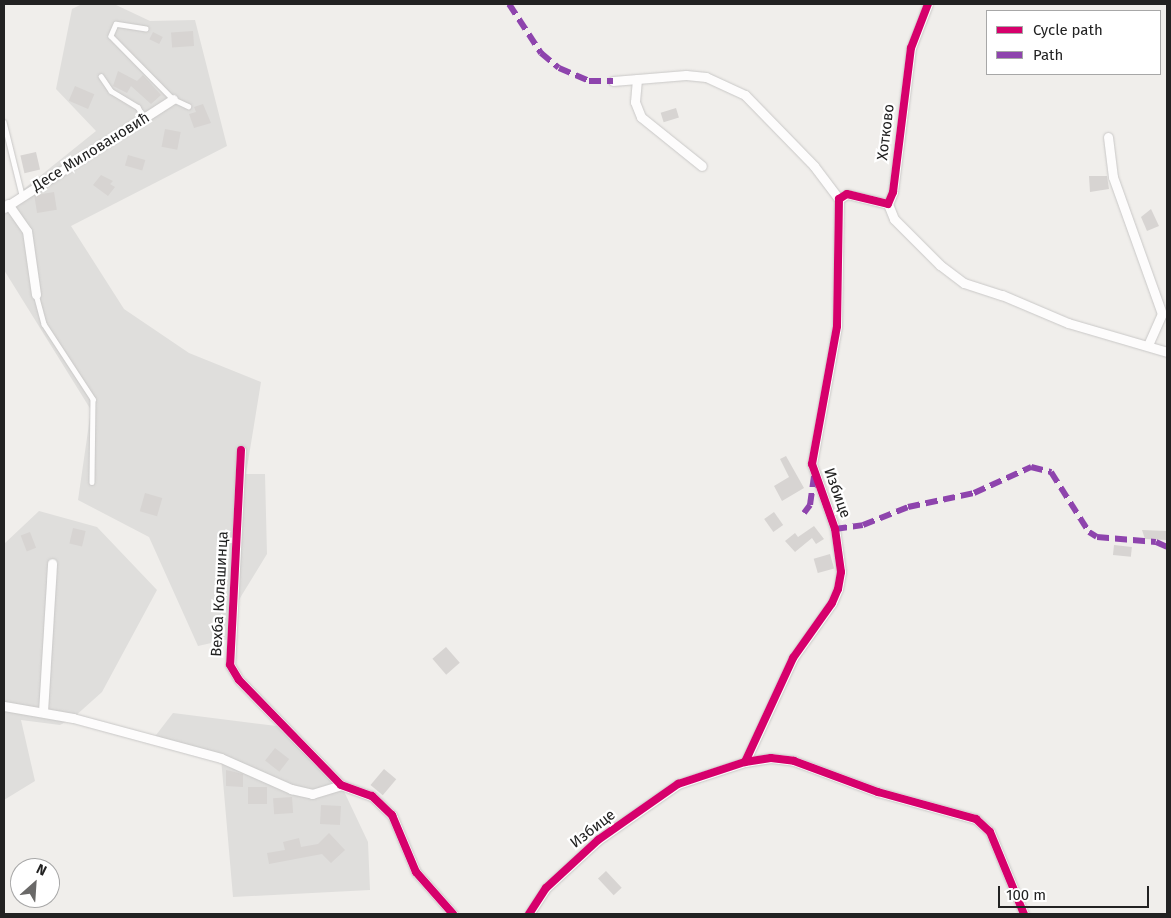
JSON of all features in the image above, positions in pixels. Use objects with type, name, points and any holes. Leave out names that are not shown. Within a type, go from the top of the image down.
[{"type":"street","name":"Хотково","points":[[888,204],[893,192],[911,48],[928,4]]},
{"type":"street","points":[[613,81],[686,75],[706,77],[745,95],[808,159],[839,199],[847,194],[888,204],[894,219],[940,265],[964,283],[1002,295],[1068,323],[1167,352]]},
{"type":"street","points":[[637,80],[636,102],[640,117],[702,166]]},
{"type":"street","name":"Десе Миловановић","points":[[36,294],[27,231],[6,206],[173,99]]},
{"type":"street","points":[[1108,137],[1113,177],[1165,313],[1148,345]]},
{"type":"street","name":"Избице","points":[[745,762],[793,658],[832,604],[841,572],[835,529],[812,464],[837,326],[837,211],[839,199]]},
{"type":"street","name":"Вехба Колашинца","points":[[241,450],[230,666],[239,680],[340,785]]},
{"type":"street","points":[[43,712],[52,563]]},
{"type":"street","points":[[4,706],[43,712],[221,758],[291,789],[312,794],[340,785],[372,796],[392,815],[416,872],[453,914]]},
{"type":"street","name":"Избице","points":[[529,914],[546,888],[598,840],[678,784],[745,762],[771,758],[794,761],[878,792],[976,818],[990,832],[1024,914]]},
{"type":"lane","points":[[146,29],[116,24],[111,36],[173,99],[188,106]]},
{"type":"lane","points":[[102,76],[111,91],[138,108],[144,118]]},
{"type":"lane","points":[[4,122],[22,195]]},
{"type":"lane","name":"Десе Миловановић","points":[[36,294],[44,324],[93,399],[92,482]]},
{"type":"shaded area","points":[[82,4],[114,4],[150,21],[195,20],[227,146],[71,226],[124,309],[189,353],[261,382],[246,474],[265,474],[267,554],[232,611],[229,639],[198,646],[149,537],[78,500],[91,410],[4,270],[4,205],[96,131],[56,89],[72,9]]},
{"type":"shaded area","points":[[39,511],[97,527],[157,590],[102,692],[73,718],[60,725],[21,720],[35,781],[4,800],[4,544]]},
{"type":"shaded area","points":[[173,713],[285,727],[341,785],[368,842],[370,890],[233,897],[221,758],[153,739]]},
{"type":"building","points":[[193,31],[194,46],[172,47],[171,33]]},
{"type":"building","points":[[153,32],[163,37],[159,44],[149,39]]},
{"type":"building","points":[[118,71],[137,81],[143,75],[161,95],[151,104],[131,86],[127,93],[113,86]]},
{"type":"building","points":[[75,86],[94,94],[88,109],[69,101]]},
{"type":"building","points":[[203,104],[211,123],[194,128],[189,114],[196,112],[194,107]]},
{"type":"building","points":[[676,108],[679,118],[664,122],[661,113]]},
{"type":"building","points":[[165,129],[181,132],[177,150],[162,147]]},
{"type":"building","points":[[36,152],[40,170],[24,173],[20,156]]},
{"type":"building","points":[[128,155],[145,160],[142,171],[125,166]]},
{"type":"building","points":[[101,175],[113,181],[110,184],[115,187],[108,196],[93,185]]},
{"type":"building","points":[[1089,176],[1107,176],[1109,189],[1090,192]]},
{"type":"building","points":[[54,192],[57,210],[37,213],[34,195]]},
{"type":"building","points":[[1151,209],[1159,226],[1147,231],[1141,217]]},
{"type":"building","points":[[786,456],[804,488],[782,501],[774,486],[789,477],[780,459]]},
{"type":"building","points":[[145,493],[162,498],[157,516],[140,511]]},
{"type":"building","points":[[774,512],[783,525],[773,532],[764,519]]},
{"type":"building","points":[[814,526],[824,539],[816,544],[812,538],[795,552],[785,541],[795,533],[798,537]]},
{"type":"building","points":[[73,528],[86,531],[82,547],[69,544]]},
{"type":"building","points":[[1142,530],[1167,531],[1167,540],[1145,539]]},
{"type":"building","points":[[30,532],[36,548],[27,551],[21,536]]},
{"type":"building","points":[[1114,545],[1132,547],[1131,557],[1113,555]]},
{"type":"building","points":[[830,554],[834,568],[818,573],[814,559]]},
{"type":"building","points":[[446,647],[460,663],[446,675],[432,659]]},
{"type":"building","points":[[275,748],[289,759],[279,772],[265,761]]},
{"type":"building","points":[[384,769],[396,779],[383,795],[371,785]]},
{"type":"building","points":[[226,770],[243,774],[243,787],[226,786]]},
{"type":"building","points":[[248,787],[267,787],[267,804],[248,804]]},
{"type":"building","points":[[292,797],[293,813],[274,814],[273,798]]},
{"type":"building","points":[[321,805],[341,806],[340,825],[320,824]]},
{"type":"building","points":[[329,833],[345,850],[331,863],[322,854],[269,864],[267,853],[285,850],[283,842],[299,838],[301,847],[318,844]]},
{"type":"building","points":[[606,871],[622,888],[614,895],[598,879]]},
{"type":"marked path","points":[[509,4],[541,53],[559,68],[589,81],[613,81]]},
{"type":"marked path","points":[[835,529],[863,525],[908,507],[974,493],[1031,467],[1051,472],[1089,532],[1097,537],[1156,542],[1167,547]]},
{"type":"marked path","points":[[804,513],[810,505],[814,476]]},
{"type":"cycle path","points":[[745,762],[793,658],[832,603],[838,589],[841,572],[835,529],[812,464],[837,326],[839,199],[847,194],[888,204],[893,192],[911,48],[928,4]]},
{"type":"cycle path","points":[[241,450],[230,665],[239,680],[341,785],[372,796],[392,815],[416,872],[453,914]]},
{"type":"cycle path","points":[[529,914],[546,888],[598,840],[678,784],[745,762],[771,758],[794,761],[878,792],[976,819],[990,832],[1024,914]]}]
